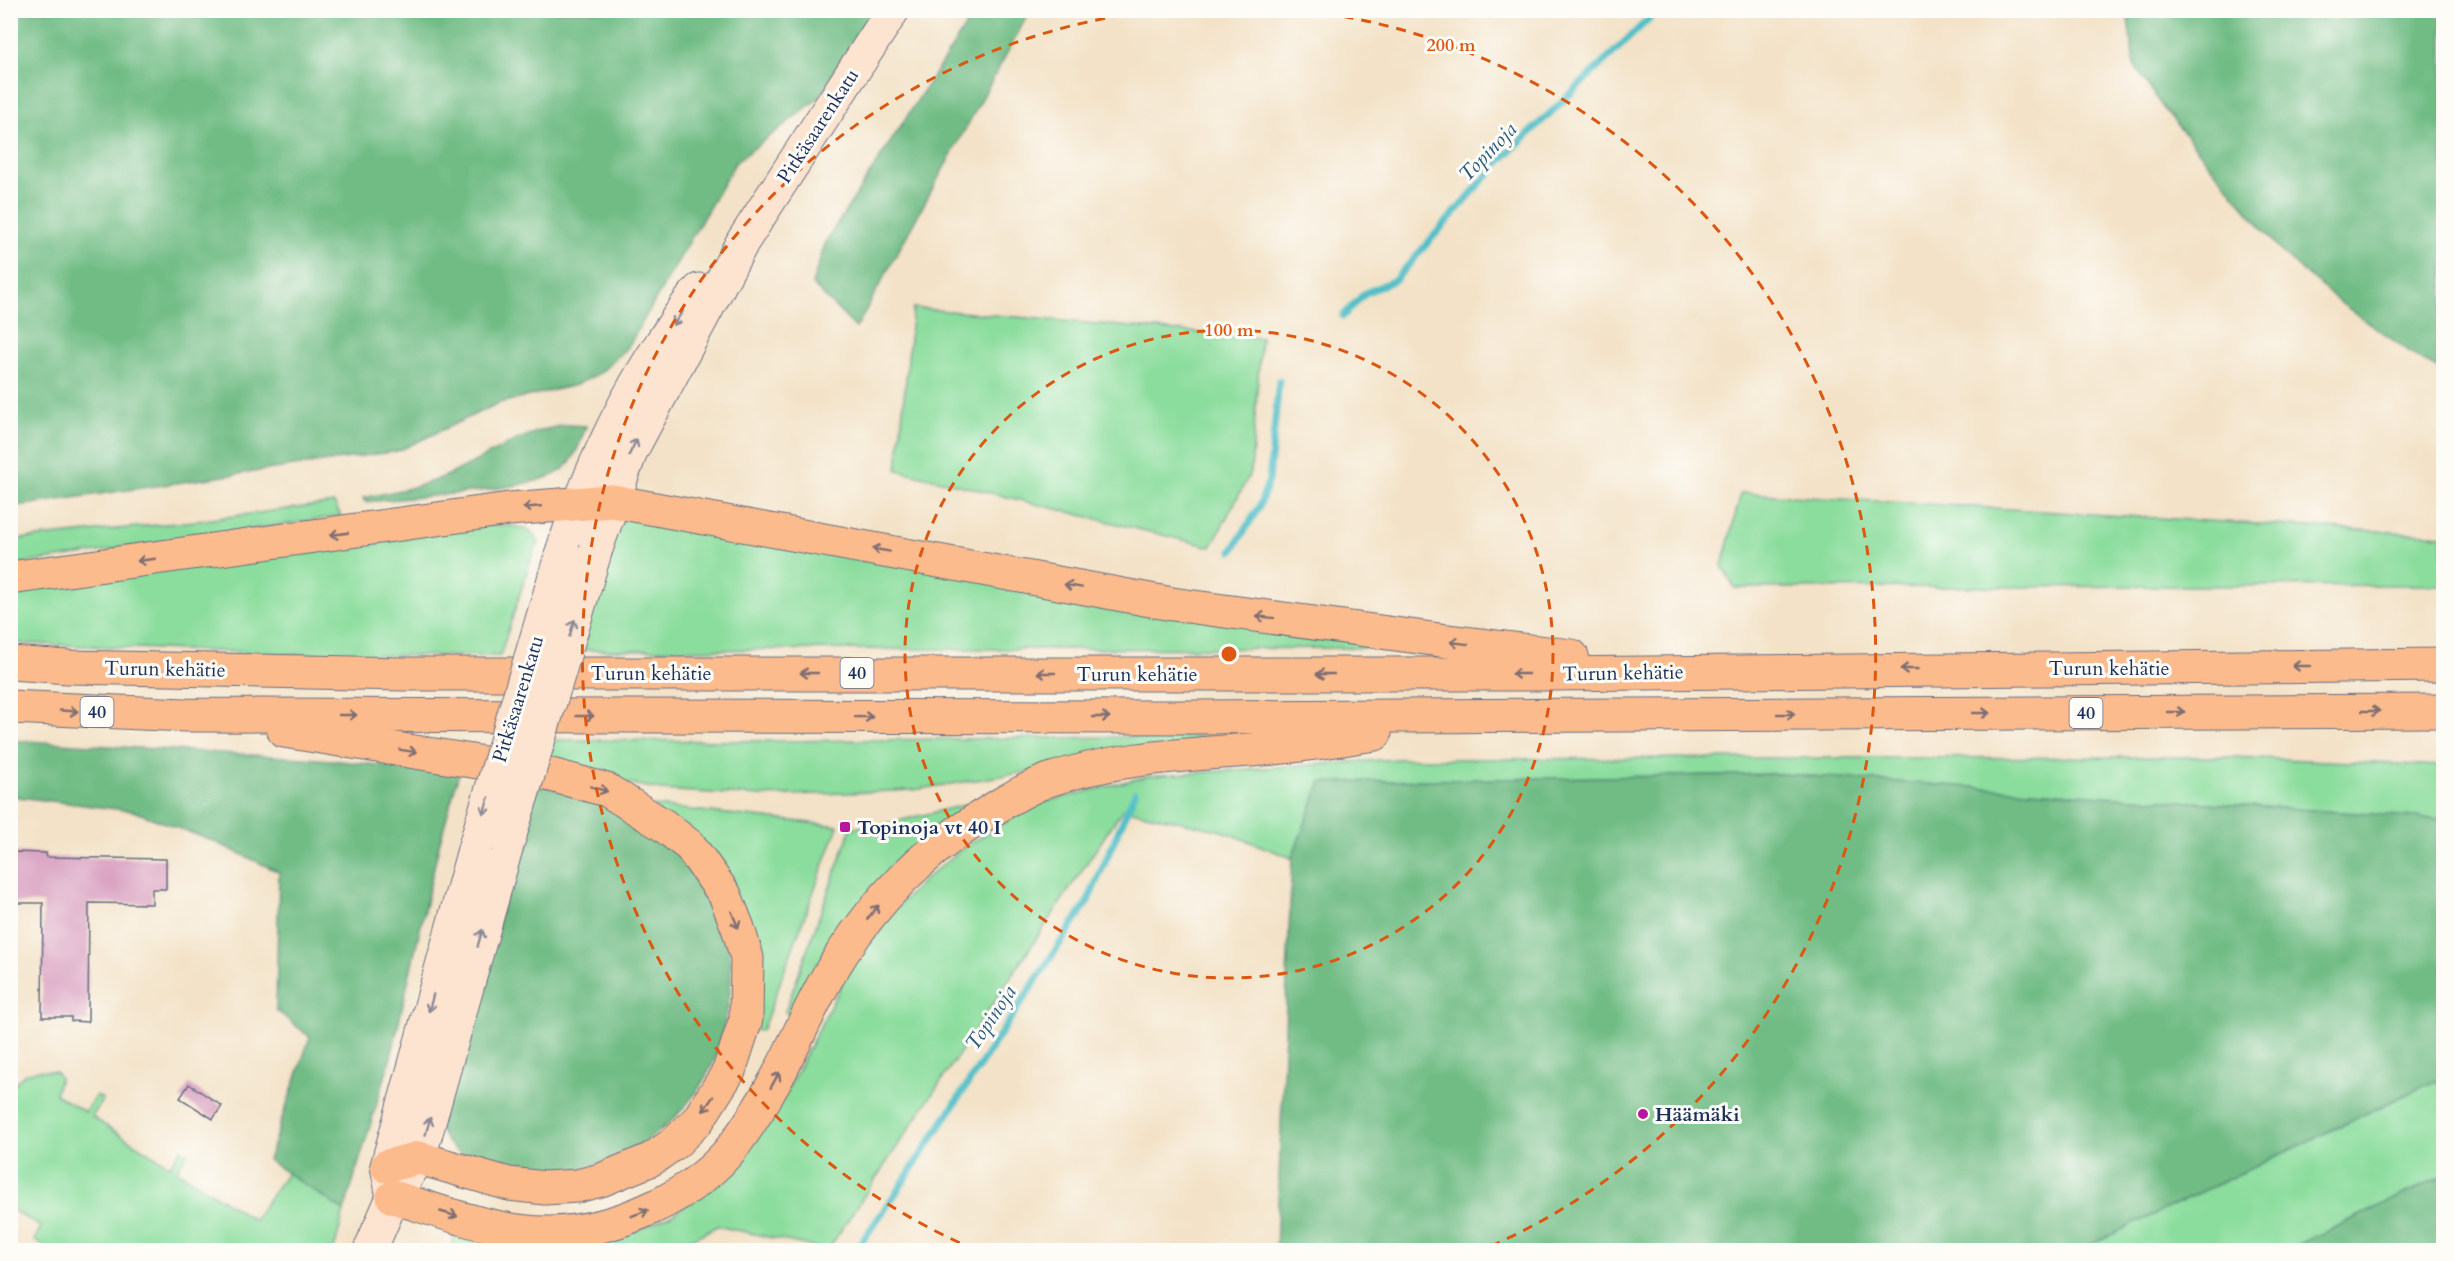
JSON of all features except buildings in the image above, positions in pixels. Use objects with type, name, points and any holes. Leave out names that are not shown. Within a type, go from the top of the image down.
[{"type":"highway","points":[[10,578],[510,509],[612,501],[1204,609],[1705,671]]},
{"type":"highway","name":"Turun kehätie","points":[[10,663],[68,667],[403,674],[1551,674],[2444,665]]},
{"type":"highway","name":"40","points":[[10,707],[185,715],[1503,717],[2444,711]]},
{"type":"highway","points":[[185,715],[540,772],[607,790],[663,825],[690,846],[725,895],[747,958],[746,1019],[729,1071],[698,1120],[676,1142],[652,1159],[624,1172],[601,1180],[560,1188],[509,1184],[418,1158]]},
{"type":"highway","points":[[390,1181],[475,1221],[523,1231],[550,1233],[595,1227],[657,1206],[683,1191],[734,1146],[774,1082],[831,971],[858,930],[892,889],[955,834],[1046,781],[1096,766],[1151,757],[1277,748],[1503,717]]},
{"type":"street","name":"Pitkäsaarenkatu","points":[[390,1181],[418,1158],[507,845],[596,549],[631,451],[743,242],[893,10]]},
{"type":"street","name":"Pitkäsaarenkatu","points":[[370,1251],[475,846],[563,549],[579,503],[623,404],[643,369],[694,296],[743,242]]},
{"type":"green space","points":[[976,10],[1030,11],[856,328],[812,284],[826,241]]},
{"type":"green space","points":[[10,11],[874,11],[820,97],[735,163],[628,347],[600,373],[576,385],[499,403],[398,451],[11,507]]},
{"type":"green space","points":[[2127,11],[2443,11],[2443,371],[2420,359],[2342,304],[2283,254],[2161,105],[2134,65]]},
{"type":"green space","points":[[913,308],[1261,338],[1251,472],[1211,547],[897,470]]},
{"type":"green space","points":[[567,425],[586,426],[571,460],[562,470],[548,477],[526,483],[468,492],[365,502],[363,498],[428,483],[463,468],[520,438]]},
{"type":"green space","points":[[1741,493],[2443,535],[2443,585],[1735,588],[1722,566]]},
{"type":"green space","points":[[334,503],[341,516],[11,565],[10,540],[196,521]]},
{"type":"green space","points":[[620,514],[1422,648],[579,650]]},
{"type":"green space","points":[[492,525],[513,526],[526,530],[532,533],[539,545],[534,550],[500,656],[310,655],[11,643],[10,590]]},
{"type":"green space","points":[[1211,736],[1210,743],[913,790],[846,793],[762,796],[661,790],[543,765],[549,740],[777,741]]},
{"type":"green space","points":[[10,740],[319,759],[459,773],[439,845],[391,1057],[344,1211],[268,1160],[310,1037],[276,1010],[279,872],[213,841],[133,811],[11,796]]},
{"type":"green space","points":[[2234,757],[2443,766],[2443,819],[1780,774],[1321,782],[1292,858],[1222,831],[1123,809],[828,1250],[717,1226],[671,1250],[450,1250],[455,1232],[531,1247],[619,1238],[671,1215],[737,1168],[786,1093],[852,964],[894,910],[924,880],[963,848],[1033,805],[1148,776],[1397,759]]},
{"type":"green space","points":[[1780,774],[2443,819],[2443,1077],[2079,1250],[1276,1250],[1292,858],[1321,782]]},
{"type":"green space","points":[[538,784],[611,807],[648,830],[672,849],[696,875],[720,917],[727,934],[731,958],[729,998],[720,1043],[712,1065],[696,1093],[675,1118],[650,1138],[622,1154],[592,1166],[560,1171],[528,1171],[469,1157],[449,1145],[439,1128]]},
{"type":"green space","points":[[977,802],[795,1019],[785,1012],[851,828],[881,825]]},
{"type":"green space","points":[[654,806],[838,826],[762,1031],[755,1029],[760,969]]},
{"type":"green space","points":[[39,1070],[56,1072],[60,1078],[55,1094],[85,1112],[96,1095],[103,1099],[92,1117],[170,1166],[181,1149],[187,1153],[177,1171],[254,1220],[288,1172],[344,1211],[334,1250],[44,1250],[46,1248],[34,1240],[41,1227],[11,1209],[11,1087],[25,1074]]},
{"type":"green space","points":[[2443,1077],[2443,1176],[2287,1250],[2079,1250]]},
{"type":"green space","points":[[2443,1176],[2443,1250],[2287,1250]]},
{"type":"waterway","name":"Topinoja","points":[[1343,316],[1365,293],[1395,280],[1500,161],[1658,10]]},
{"type":"waterway","name":"Topinoja","points":[[1232,551],[1259,507],[1269,480],[1279,381]]},
{"type":"waterway","name":"Topinoja","points":[[856,1250],[1088,901],[1135,793]]},
{"type":"place","name":"Topinoja vt 40 I","points":[[845,827]]},
{"type":"place","name":"Häämäki","points":[[1643,1114]]}]
